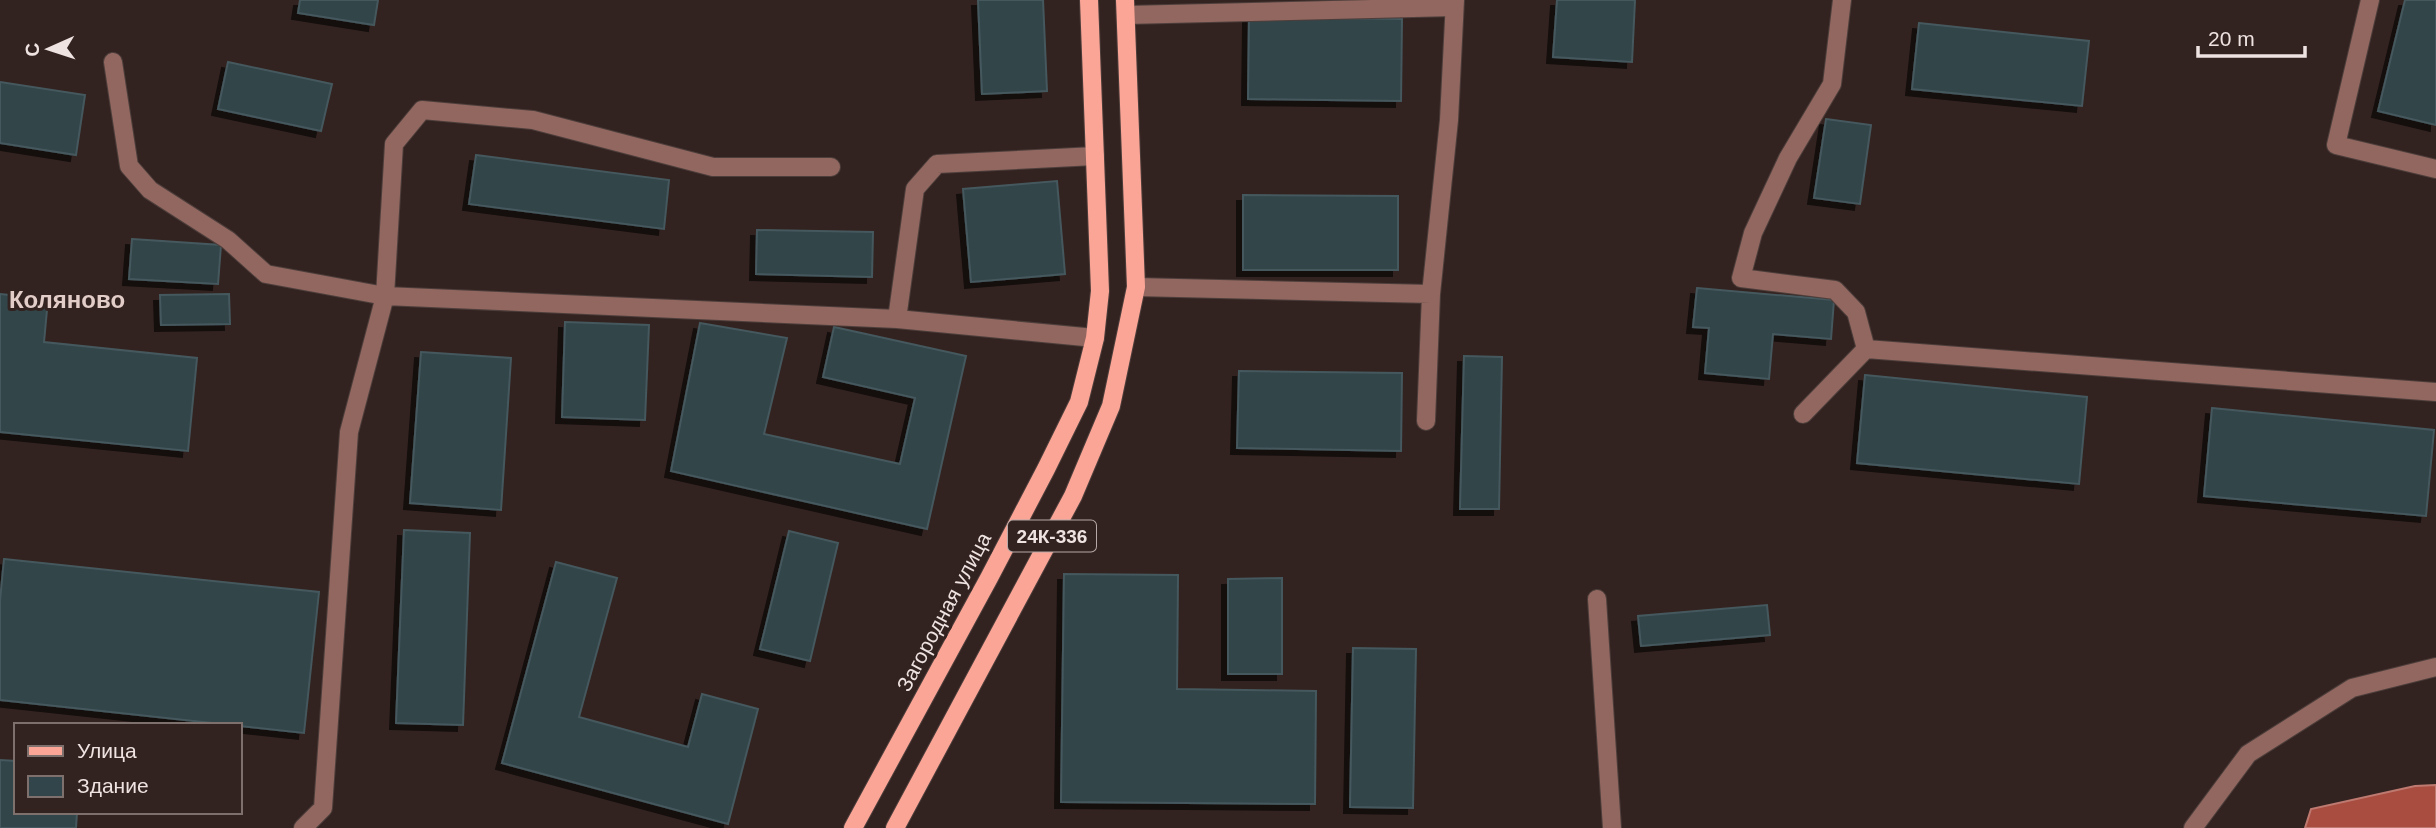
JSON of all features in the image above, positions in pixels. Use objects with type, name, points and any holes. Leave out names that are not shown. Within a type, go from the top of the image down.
[{"type":"main road","name":"Загородная улица","points":[[853,828],[1046,470],[1079,402],[1095,338],[1100,272],[1089,0]]},
{"type":"main road","name":"24К-336","points":[[895,828],[1073,496],[1111,407],[1136,287],[1126,8]]},
{"type":"lane","points":[[1842,0],[1832,84],[1788,158],[1753,233],[1741,278],[1835,289],[1856,312],[1866,349]]},
{"type":"lane","points":[[2370,0],[2336,145],[2436,169]]},
{"type":"lane","points":[[1126,8],[1454,4],[1449,120],[1431,294],[1426,421]]},
{"type":"lane","points":[[113,62],[129,166],[150,190],[228,240],[266,274],[385,296],[897,319],[1095,338]]},
{"type":"lane","points":[[303,828],[323,808],[349,432],[385,296],[394,144],[422,110],[533,121],[713,167],[831,166]]},
{"type":"lane","points":[[897,319],[915,189],[937,164],[1095,156]]},
{"type":"lane","points":[[1136,287],[1431,294]]},
{"type":"lane","points":[[1866,349],[2436,392]]},
{"type":"lane","points":[[1803,414],[1866,349]]},
{"type":"lane","points":[[1597,599],[1612,828]]},
{"type":"lane","points":[[2193,828],[2248,754],[2352,688],[2436,667]]},
{"type":"shaded area","points":[[2436,785],[2436,828],[2305,828],[2311,809],[2415,786]]},
{"type":"building","points":[[300,0],[378,0],[374,25],[298,13]]},
{"type":"building","points":[[978,0],[1043,0],[1047,91],[982,94]]},
{"type":"building","points":[[1557,0],[1635,0],[1632,62],[1553,57]]},
{"type":"building","points":[[2405,0],[2436,0],[2436,125],[2378,111]]},
{"type":"building","points":[[1249,17],[1402,19],[1401,101],[1248,99]]},
{"type":"building","points":[[1919,23],[2089,41],[2082,106],[1912,89]]},
{"type":"building","points":[[228,62],[332,84],[321,131],[218,109]]},
{"type":"building","points":[[0,82],[85,95],[76,155],[0,143]]},
{"type":"building","points":[[1826,119],[1871,125],[1860,204],[1814,198]]},
{"type":"building","points":[[476,155],[669,180],[664,229],[469,204]]},
{"type":"building","points":[[1057,181],[1065,274],[971,282],[963,189]]},
{"type":"building","points":[[1243,195],[1398,196],[1398,270],[1243,270]]},
{"type":"building","points":[[757,230],[873,232],[872,277],[756,274]]},
{"type":"building","points":[[132,239],[221,245],[218,284],[129,279]]},
{"type":"building","points":[[1697,288],[1834,300],[1831,339],[1773,334],[1769,379],[1705,373],[1709,328],[1693,327]]},
{"type":"building","points":[[0,294],[48,299],[44,342],[197,358],[188,451],[0,432]]},
{"type":"building","points":[[229,294],[230,324],[161,325],[160,295]]},
{"type":"building","points":[[565,322],[649,325],[645,420],[562,417]]},
{"type":"building","points":[[700,323],[787,338],[764,434],[900,464],[915,398],[823,377],[834,327],[966,356],[927,529],[671,471]]},
{"type":"building","points":[[421,352],[511,358],[501,510],[410,503]]},
{"type":"building","points":[[1464,356],[1502,357],[1499,509],[1460,509]]},
{"type":"building","points":[[1239,371],[1402,373],[1401,451],[1237,448]]},
{"type":"building","points":[[1865,375],[2087,397],[2079,484],[1857,463]]},
{"type":"building","points":[[2212,408],[2434,430],[2426,516],[2204,496]]},
{"type":"building","points":[[404,530],[470,533],[463,725],[396,723]]},
{"type":"building","points":[[789,531],[838,543],[810,661],[760,649]]},
{"type":"building","points":[[4,559],[319,592],[304,733],[242,726],[242,723],[212,723],[0,700],[0,601]]},
{"type":"building","points":[[556,562],[617,578],[579,717],[688,747],[702,694],[758,709],[728,824],[502,763]]},
{"type":"building","points":[[1064,574],[1178,575],[1177,689],[1316,691],[1315,804],[1061,802]]},
{"type":"building","points":[[1282,578],[1282,674],[1228,674],[1228,579]]},
{"type":"building","points":[[1767,605],[1770,635],[1641,646],[1638,616]]},
{"type":"building","points":[[1353,648],[1416,649],[1413,808],[1350,807]]},
{"type":"building","points":[[0,760],[14,761],[14,814],[77,814],[76,828],[0,828]]},
{"type":"district","name":"Коляново","points":[[67,300]]}]
